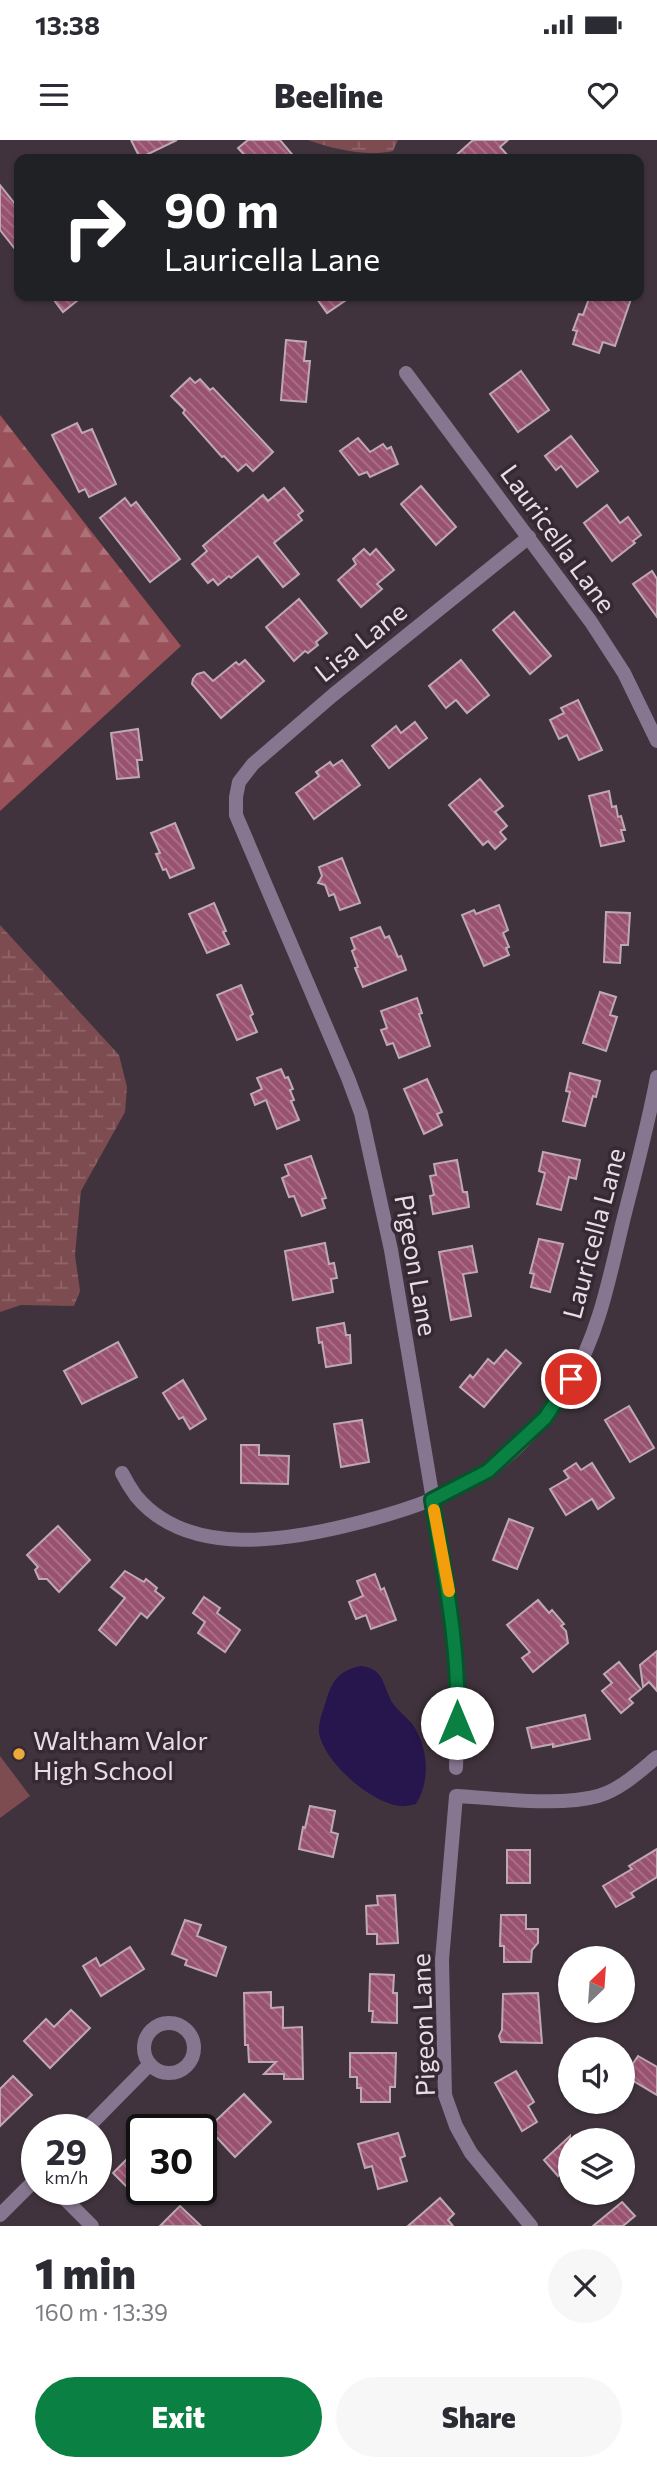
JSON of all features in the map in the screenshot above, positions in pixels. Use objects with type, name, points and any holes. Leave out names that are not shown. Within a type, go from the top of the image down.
[{"type":"street","name":"Lauricella Lane","points":[[406,373],[591,622],[624,673],[657,741]]},
{"type":"street","name":"Lisa Lane","points":[[237,794],[239,782],[253,764],[528,537]]},
{"type":"street","name":"Pigeon Lane","points":[[237,794],[236,815],[312,991],[361,1114],[391,1250],[449,1595],[458,1700],[456,1768]]},
{"type":"street","name":"Lauricella Lane","points":[[122,1473],[136,1496],[157,1514],[180,1527],[210,1536],[237,1540],[275,1540],[317,1533],[432,1500],[488,1471],[545,1418],[571,1379],[590,1340],[604,1300],[654,1107],[657,1077]]},
{"type":"street","name":"Pigeon Lane","points":[[531,2226],[471,2153],[456,2126],[445,2095],[442,1960],[456,1796],[573,1800],[600,1796],[633,1777],[657,1757]]},
{"type":"street","points":[[101,2114],[150,2064]]},
{"type":"street","points":[[0,2215],[21,2194]]},
{"type":"street","points":[[71,2205],[92,2226]]},
{"type":"green space","points":[[308,140],[398,140],[393,151],[361,153]]},
{"type":"green space","points":[[0,415],[181,646],[0,811]]},
{"type":"green space","points":[[0,925],[119,1055],[127,1087],[125,1112],[81,1191],[75,1255],[80,1291],[74,1306],[21,1305],[0,1312]]},
{"type":"green space","points":[[0,1756],[30,1796],[0,1818]]},
{"type":"shaded area","points":[[361,1666],[379,1675],[394,1705],[413,1725],[422,1744],[426,1775],[416,1804],[402,1806],[388,1803],[363,1789],[339,1768],[323,1744],[319,1725],[331,1687],[342,1673]]},
{"type":"building","points":[[131,140],[177,140],[148,154],[138,154]]},
{"type":"building","points":[[248,140],[280,140],[292,154],[243,154],[238,148]]},
{"type":"building","points":[[473,140],[508,140],[500,147],[506,154],[458,154]]},
{"type":"building","points":[[0,185],[14,203],[14,248],[0,230]]},
{"type":"building","points":[[55,301],[77,301],[63,312]]},
{"type":"building","points":[[319,301],[345,301],[327,313]]},
{"type":"building","points":[[588,301],[630,301],[615,346],[603,342],[599,353],[573,344],[577,331],[573,330],[579,314],[583,315]]},
{"type":"building","points":[[286,340],[306,342],[304,361],[310,361],[306,402],[281,400]]},
{"type":"building","points":[[521,371],[549,410],[518,432],[490,394]]},
{"type":"building","points":[[190,378],[195,383],[200,379],[210,390],[213,388],[273,452],[253,471],[246,464],[238,471],[222,457],[171,396]]},
{"type":"building","points":[[77,423],[82,433],[92,429],[116,484],[89,497],[85,489],[79,492],[52,435]]},
{"type":"building","points":[[571,436],[598,471],[577,487],[561,466],[556,470],[545,456]]},
{"type":"building","points":[[358,438],[370,452],[383,444],[387,449],[391,447],[398,464],[370,477],[367,472],[359,475],[340,451]]},
{"type":"building","points":[[421,486],[456,527],[436,545],[401,504]]},
{"type":"building","points":[[284,488],[303,511],[298,515],[302,520],[274,543],[299,574],[283,587],[258,556],[231,578],[229,576],[218,585],[213,579],[208,583],[192,564],[207,551],[203,546],[263,495],[268,501]]},
{"type":"building","points":[[125,498],[131,506],[136,502],[180,559],[150,582],[100,518]]},
{"type":"building","points":[[607,505],[620,523],[628,517],[641,535],[612,561],[584,523]]},
{"type":"building","points":[[364,549],[370,555],[376,549],[394,570],[377,584],[382,589],[361,607],[338,580],[356,564],[353,559]]},
{"type":"building","points":[[652,571],[657,579],[657,617],[633,584]]},
{"type":"building","points":[[299,599],[327,633],[316,642],[318,645],[308,653],[305,651],[294,661],[266,627]]},
{"type":"building","points":[[514,612],[551,656],[530,674],[493,630]]},
{"type":"building","points":[[245,660],[264,681],[221,718],[192,684],[193,679],[204,672],[213,681],[236,662],[239,665]]},
{"type":"building","points":[[461,660],[489,695],[467,713],[456,700],[446,708],[429,686]]},
{"type":"building","points":[[578,700],[602,750],[579,760],[567,735],[559,739],[550,720],[564,713],[561,708]]},
{"type":"building","points":[[415,722],[427,738],[389,768],[372,746],[396,726],[401,733]]},
{"type":"building","points":[[138,729],[142,760],[137,760],[139,777],[117,779],[111,733]]},
{"type":"building","points":[[342,760],[360,785],[314,819],[296,793],[319,776],[316,772],[330,762],[333,766]]},
{"type":"building","points":[[480,779],[503,806],[495,812],[507,826],[500,832],[506,839],[495,849],[488,841],[483,845],[449,805]]},
{"type":"building","points":[[609,791],[612,807],[616,806],[618,817],[621,816],[625,830],[621,830],[624,841],[601,846],[589,796]]},
{"type":"building","points":[[175,823],[194,868],[170,878],[156,854],[160,853],[151,833]]},
{"type":"building","points":[[342,858],[360,903],[340,910],[334,894],[329,896],[325,885],[318,883],[322,876],[319,867]]},
{"type":"building","points":[[214,903],[229,944],[207,953],[189,914]]},
{"type":"building","points":[[499,905],[508,930],[503,933],[509,947],[506,948],[509,955],[484,966],[462,915],[474,910],[476,914]]},
{"type":"building","points":[[606,912],[630,913],[628,945],[621,945],[620,963],[604,962]]},
{"type":"building","points":[[380,927],[385,938],[389,936],[406,970],[363,987],[355,968],[358,967],[351,938]]},
{"type":"building","points":[[241,985],[257,1032],[237,1040],[217,995]]},
{"type":"building","points":[[600,992],[616,997],[610,1015],[617,1017],[606,1051],[583,1043]]},
{"type":"building","points":[[417,998],[422,1013],[419,1014],[430,1046],[399,1058],[393,1043],[387,1045],[381,1030],[387,1028],[381,1011]]},
{"type":"building","points":[[281,1069],[293,1089],[290,1090],[294,1100],[291,1101],[299,1120],[277,1129],[266,1100],[255,1105],[251,1094],[262,1089],[257,1078]]},
{"type":"building","points":[[570,1073],[600,1081],[585,1126],[563,1121],[570,1092],[566,1091]]},
{"type":"building","points":[[427,1079],[442,1112],[437,1114],[442,1125],[424,1134],[404,1089]]},
{"type":"building","points":[[543,1152],[580,1160],[576,1179],[569,1177],[561,1210],[537,1204],[545,1173],[539,1171]]},
{"type":"building","points":[[311,1156],[326,1198],[322,1199],[325,1208],[302,1216],[294,1196],[289,1197],[282,1178],[289,1175],[285,1165]]},
{"type":"building","points":[[457,1160],[463,1192],[467,1192],[469,1207],[433,1214],[430,1196],[434,1195],[430,1176],[436,1175],[434,1164]]},
{"type":"building","points":[[539,1239],[563,1244],[550,1292],[531,1287],[534,1274],[530,1273]]},
{"type":"building","points":[[325,1243],[329,1264],[334,1263],[337,1278],[331,1279],[333,1292],[293,1300],[285,1251]]},
{"type":"building","points":[[472,1246],[477,1272],[463,1274],[471,1316],[451,1320],[439,1252]]},
{"type":"building","points":[[344,1323],[346,1335],[350,1335],[351,1363],[326,1367],[317,1328]]},
{"type":"building","points":[[118,1342],[137,1377],[82,1404],[64,1371]]},
{"type":"building","points":[[506,1350],[521,1363],[484,1407],[460,1387],[470,1375],[473,1378],[488,1359],[494,1364]]},
{"type":"building","points":[[183,1380],[206,1419],[190,1429],[183,1417],[179,1419],[163,1393]]},
{"type":"building","points":[[629,1406],[654,1448],[630,1462],[605,1420]]},
{"type":"building","points":[[362,1420],[369,1462],[341,1467],[334,1424]]},
{"type":"building","points":[[241,1445],[259,1445],[259,1455],[289,1456],[288,1484],[241,1483]]},
{"type":"building","points":[[576,1463],[581,1470],[592,1463],[614,1498],[598,1509],[592,1499],[566,1515],[550,1489],[569,1478],[564,1471]]},
{"type":"building","points":[[509,1519],[533,1528],[517,1569],[493,1560]]},
{"type":"building","points":[[58,1526],[90,1560],[59,1592],[47,1579],[39,1579],[35,1570],[38,1567],[27,1555]]},
{"type":"building","points":[[125,1571],[144,1582],[146,1579],[164,1598],[147,1618],[141,1613],[116,1645],[99,1630],[125,1598],[111,1587]]},
{"type":"building","points":[[375,1574],[381,1590],[384,1588],[396,1620],[371,1629],[366,1615],[356,1619],[349,1602],[363,1596],[357,1581]]},
{"type":"building","points":[[204,1597],[220,1608],[217,1613],[240,1630],[225,1652],[198,1633],[205,1622],[193,1613]]},
{"type":"building","points":[[538,1600],[549,1613],[552,1610],[564,1624],[561,1626],[566,1631],[568,1643],[533,1672],[522,1658],[530,1652],[507,1625]]},
{"type":"building","points":[[657,1651],[657,1691],[649,1682],[643,1687],[640,1665]]},
{"type":"building","points":[[619,1662],[641,1689],[629,1699],[633,1703],[621,1713],[602,1691],[612,1683],[604,1674]]},
{"type":"building","points":[[585,1715],[590,1739],[553,1747],[553,1744],[532,1748],[527,1728]]},
{"type":"building","points":[[310,1806],[335,1811],[331,1832],[338,1834],[333,1857],[299,1849]]},
{"type":"building","points":[[657,1849],[657,1877],[631,1893],[634,1897],[616,1907],[603,1886],[632,1869],[629,1866]]},
{"type":"building","points":[[507,1850],[530,1850],[530,1883],[507,1883]]},
{"type":"building","points":[[395,1895],[398,1943],[377,1944],[377,1934],[367,1934],[366,1906],[378,1905],[377,1896]]},
{"type":"building","points":[[501,1915],[526,1915],[526,1929],[538,1929],[538,1943],[532,1950],[531,1962],[504,1962],[504,1946],[500,1946]]},
{"type":"building","points":[[185,1920],[201,1925],[197,1936],[226,1947],[216,1976],[185,1965],[187,1960],[172,1954]]},
{"type":"building","points":[[130,1947],[144,1969],[101,1996],[83,1966],[96,1958],[100,1966]]},
{"type":"building","points":[[370,1974],[394,1975],[393,1993],[397,1993],[397,2023],[372,2022],[373,2011],[369,2011]]},
{"type":"building","points":[[271,1992],[271,2008],[283,2007],[283,2028],[302,2027],[303,2079],[284,2079],[284,2074],[264,2074],[276,2062],[249,2062],[248,2045],[245,2045],[244,1993]]},
{"type":"building","points":[[538,1993],[542,2043],[501,2042],[499,2036],[502,2030],[503,1994]]},
{"type":"building","points":[[71,2010],[90,2028],[50,2068],[24,2041],[46,2019],[54,2027]]},
{"type":"building","points":[[350,2053],[396,2053],[395,2087],[390,2087],[390,2102],[361,2102],[361,2088],[357,2088],[357,2077],[350,2077]]},
{"type":"building","points":[[638,2056],[657,2067],[657,2095],[635,2082],[635,2061]]},
{"type":"building","points":[[516,2071],[534,2102],[528,2106],[537,2122],[522,2131],[495,2083]]},
{"type":"building","points":[[13,2076],[32,2095],[0,2126],[0,2089]]},
{"type":"building","points":[[244,2094],[271,2122],[235,2157],[217,2138],[217,2120]]},
{"type":"building","points":[[398,2133],[405,2156],[400,2158],[407,2181],[378,2189],[372,2166],[365,2168],[358,2144]]},
{"type":"building","points":[[558,2147],[558,2176],[544,2160]]},
{"type":"building","points":[[126,2160],[126,2186],[113,2173]]},
{"type":"building","points":[[440,2198],[454,2214],[448,2220],[453,2226],[408,2226]]},
{"type":"building","points":[[618,2205],[625,2205],[635,2216],[623,2226],[593,2226]]},
{"type":"building","points":[[180,2206],[201,2226],[160,2226]]},
{"type":"slow traffic","points":[[434,1510],[449,1591]]},
{"type":"place","name":"Waltham Valor High School","points":[[19,1754]]},
{"type":"route","points":[[457,1723],[455,1642],[432,1500],[488,1471],[545,1418],[571,1379]]}]
